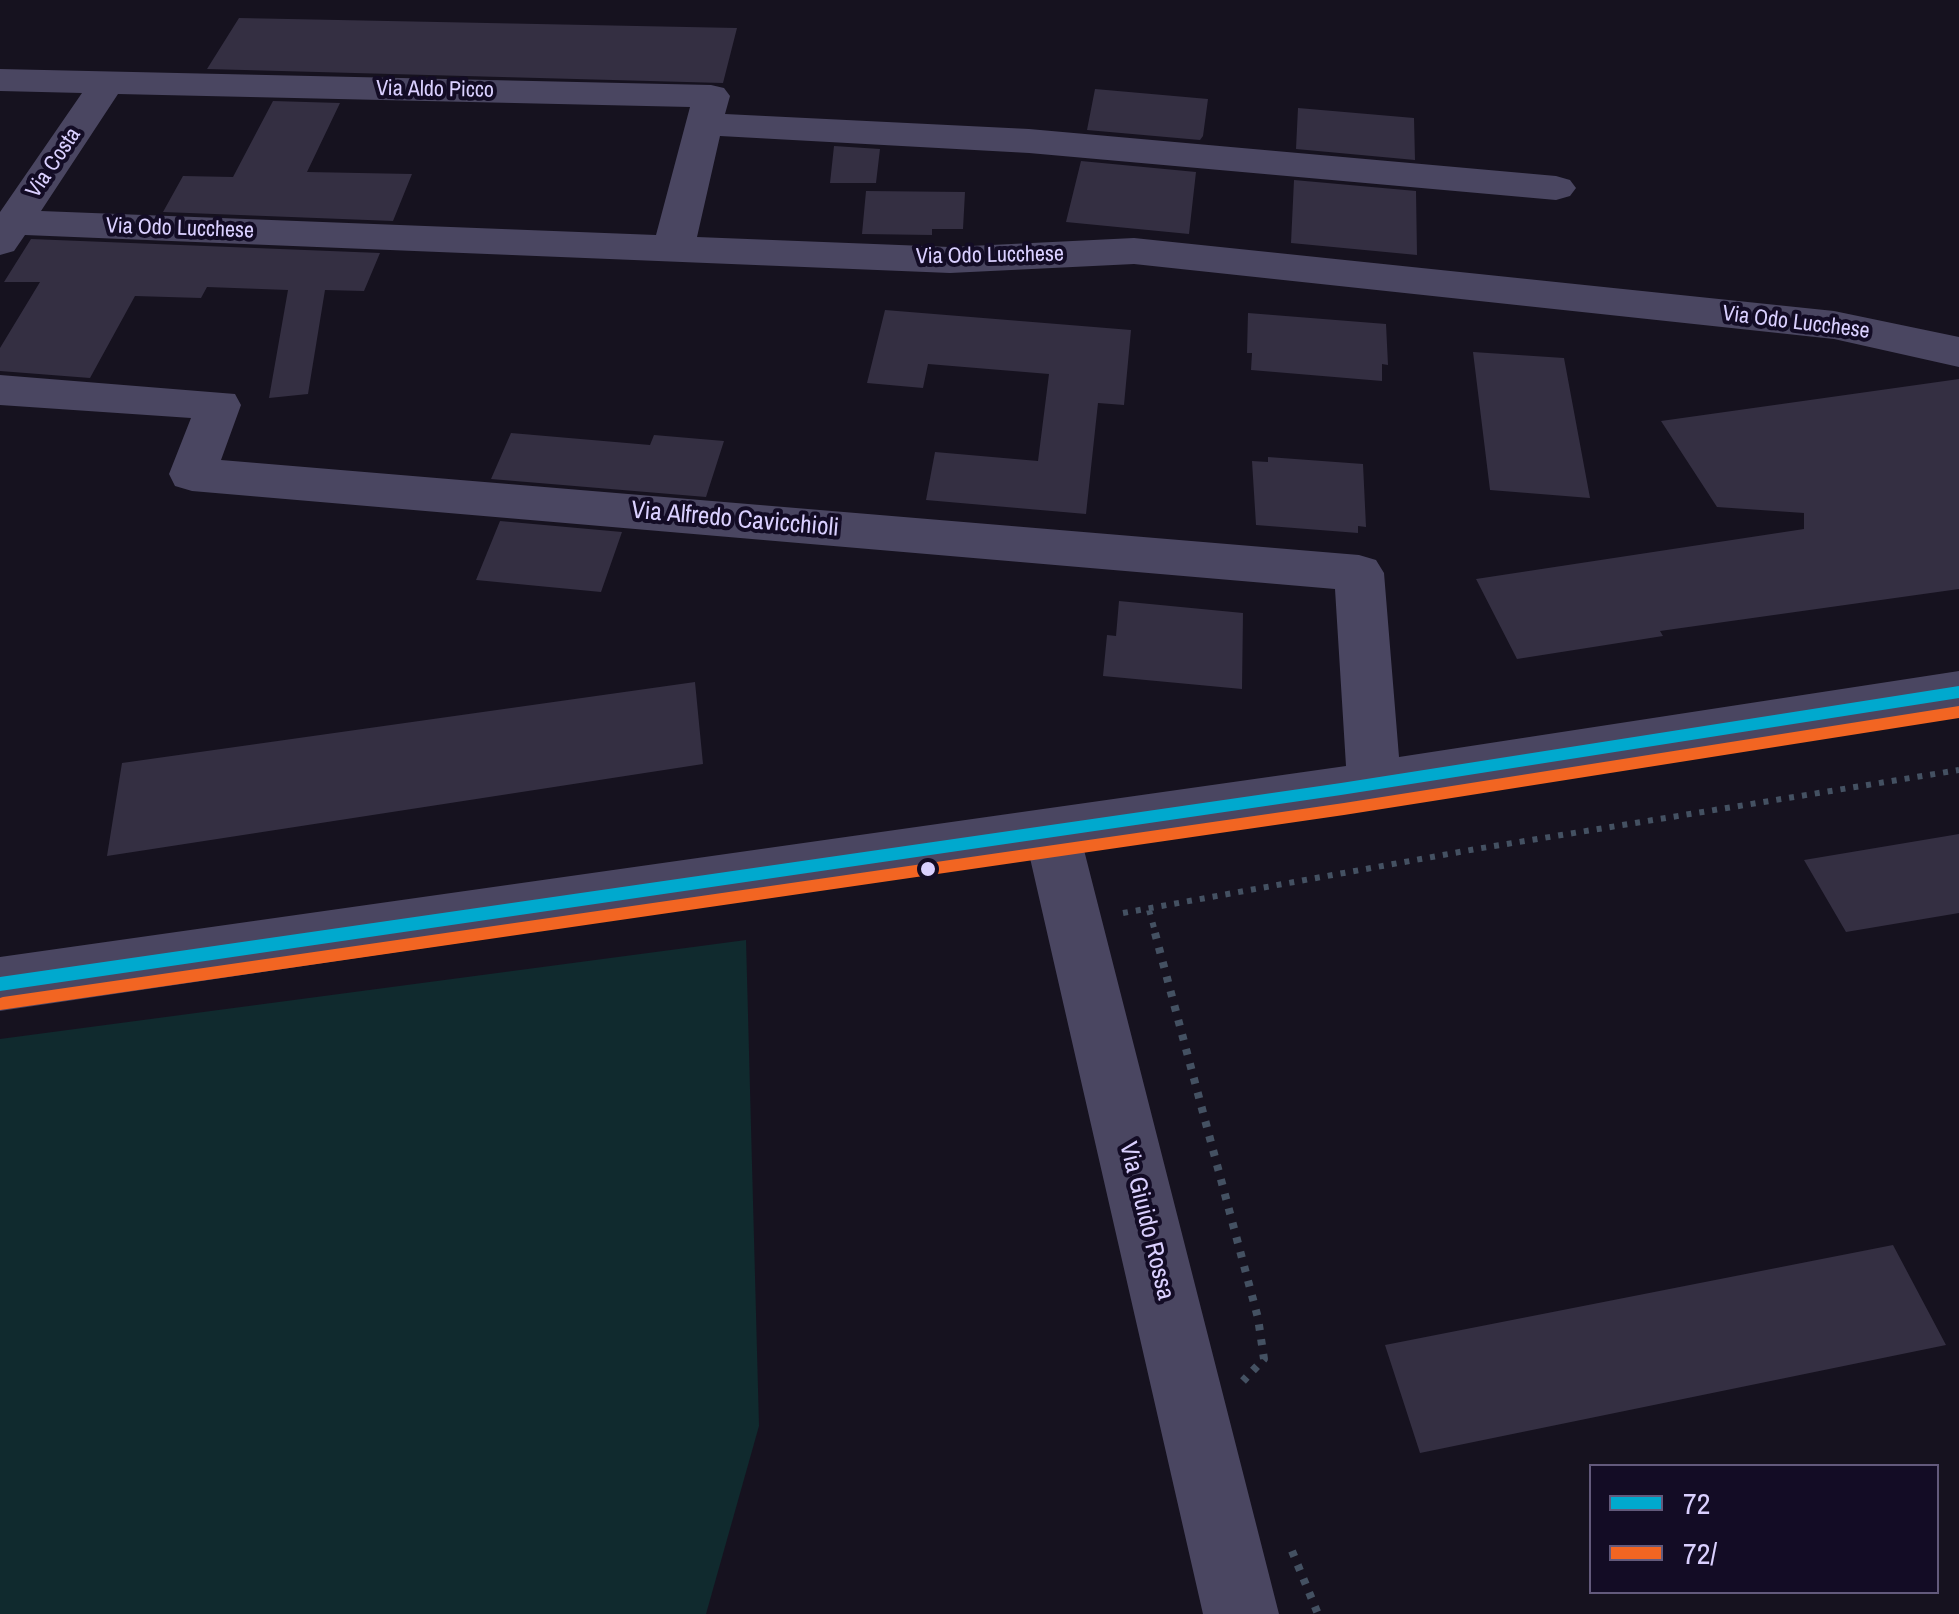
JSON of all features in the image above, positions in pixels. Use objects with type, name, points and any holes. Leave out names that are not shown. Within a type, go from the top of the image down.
[{"type":"street","name":"Via Aldo Picco","points":[[0,80],[711,96],[704,124]]},
{"type":"street","name":"Via Costa","points":[[7,232],[107,83]]},
{"type":"street","points":[[673,250],[704,124],[1030,141],[1556,188]]},
{"type":"street","name":"Via Odo Lucchese","points":[[7,232],[950,260],[1134,251],[1834,325],[1959,352]]},
{"type":"street","name":"Via Alfredo Cavicchioli","points":[[0,390],[219,405],[192,474],[1359,574],[1374,784]]},
{"type":"street","points":[[0,984],[1374,784],[1959,692]]},
{"type":"street","name":"Via Giuido Rossa","points":[[1051,828],[1242,1614]]},
{"type":"path","points":[[1239,1386],[1264,1359],[1258,1318],[1150,910],[1476,848],[1959,770]]},
{"type":"path","points":[[1288,1542],[1318,1614]]},
{"type":"green space","points":[[746,940],[759,1426],[706,1614],[0,1614],[0,1039]]},
{"type":"building","points":[[239,18],[737,28],[723,83],[207,69]]},
{"type":"building","points":[[1095,89],[1208,99],[1203,136],[1200,140],[1087,130]]},
{"type":"building","points":[[273,101],[340,103],[307,172],[412,174],[393,221],[163,212],[183,176],[233,177]]},
{"type":"building","points":[[1298,108],[1414,118],[1415,160],[1296,149]]},
{"type":"building","points":[[834,146],[880,149],[876,183],[830,183]]},
{"type":"building","points":[[1081,161],[1196,172],[1189,234],[1066,222]]},
{"type":"building","points":[[1294,180],[1416,191],[1417,255],[1291,243]]},
{"type":"building","points":[[866,191],[965,192],[963,229],[932,229],[932,235],[862,234]]},
{"type":"building","points":[[31,239],[380,253],[364,291],[325,290],[308,394],[269,398],[288,290],[207,287],[201,298],[135,296],[90,378],[0,371],[0,348],[40,282],[4,282]]},
{"type":"building","points":[[885,310],[1131,330],[1124,405],[1098,403],[1086,514],[926,500],[935,452],[1038,461],[1049,374],[928,364],[923,388],[867,383]]},
{"type":"building","points":[[1248,313],[1386,324],[1388,365],[1382,364],[1382,381],[1251,370],[1252,353],[1247,353]]},
{"type":"building","points":[[1473,352],[1564,358],[1590,498],[1490,490]]},
{"type":"building","points":[[1959,379],[1959,589],[1660,631],[1663,636],[1517,659],[1476,579],[1804,529],[1804,513],[1717,507],[1661,421]]},
{"type":"building","points":[[511,433],[650,445],[654,435],[724,441],[706,497],[491,479]]},
{"type":"building","points":[[1268,457],[1363,464],[1366,527],[1358,526],[1358,533],[1256,525],[1252,461],[1268,462]]},
{"type":"building","points":[[500,521],[622,532],[601,592],[476,580]]},
{"type":"building","points":[[1119,601],[1243,613],[1242,689],[1103,676],[1107,635],[1116,636]]},
{"type":"building","points":[[695,682],[703,764],[107,856],[122,763]]},
{"type":"building","points":[[1959,834],[1959,913],[1846,932],[1804,860]]},
{"type":"building","points":[[1893,1245],[1946,1345],[1420,1453],[1385,1345]]},
{"type":"transit line","name":"72","points":[[0,984],[1341,789],[1959,692]]},
{"type":"transit line","name":"72/","points":[[3,1004],[1344,809],[1959,712]]}]
